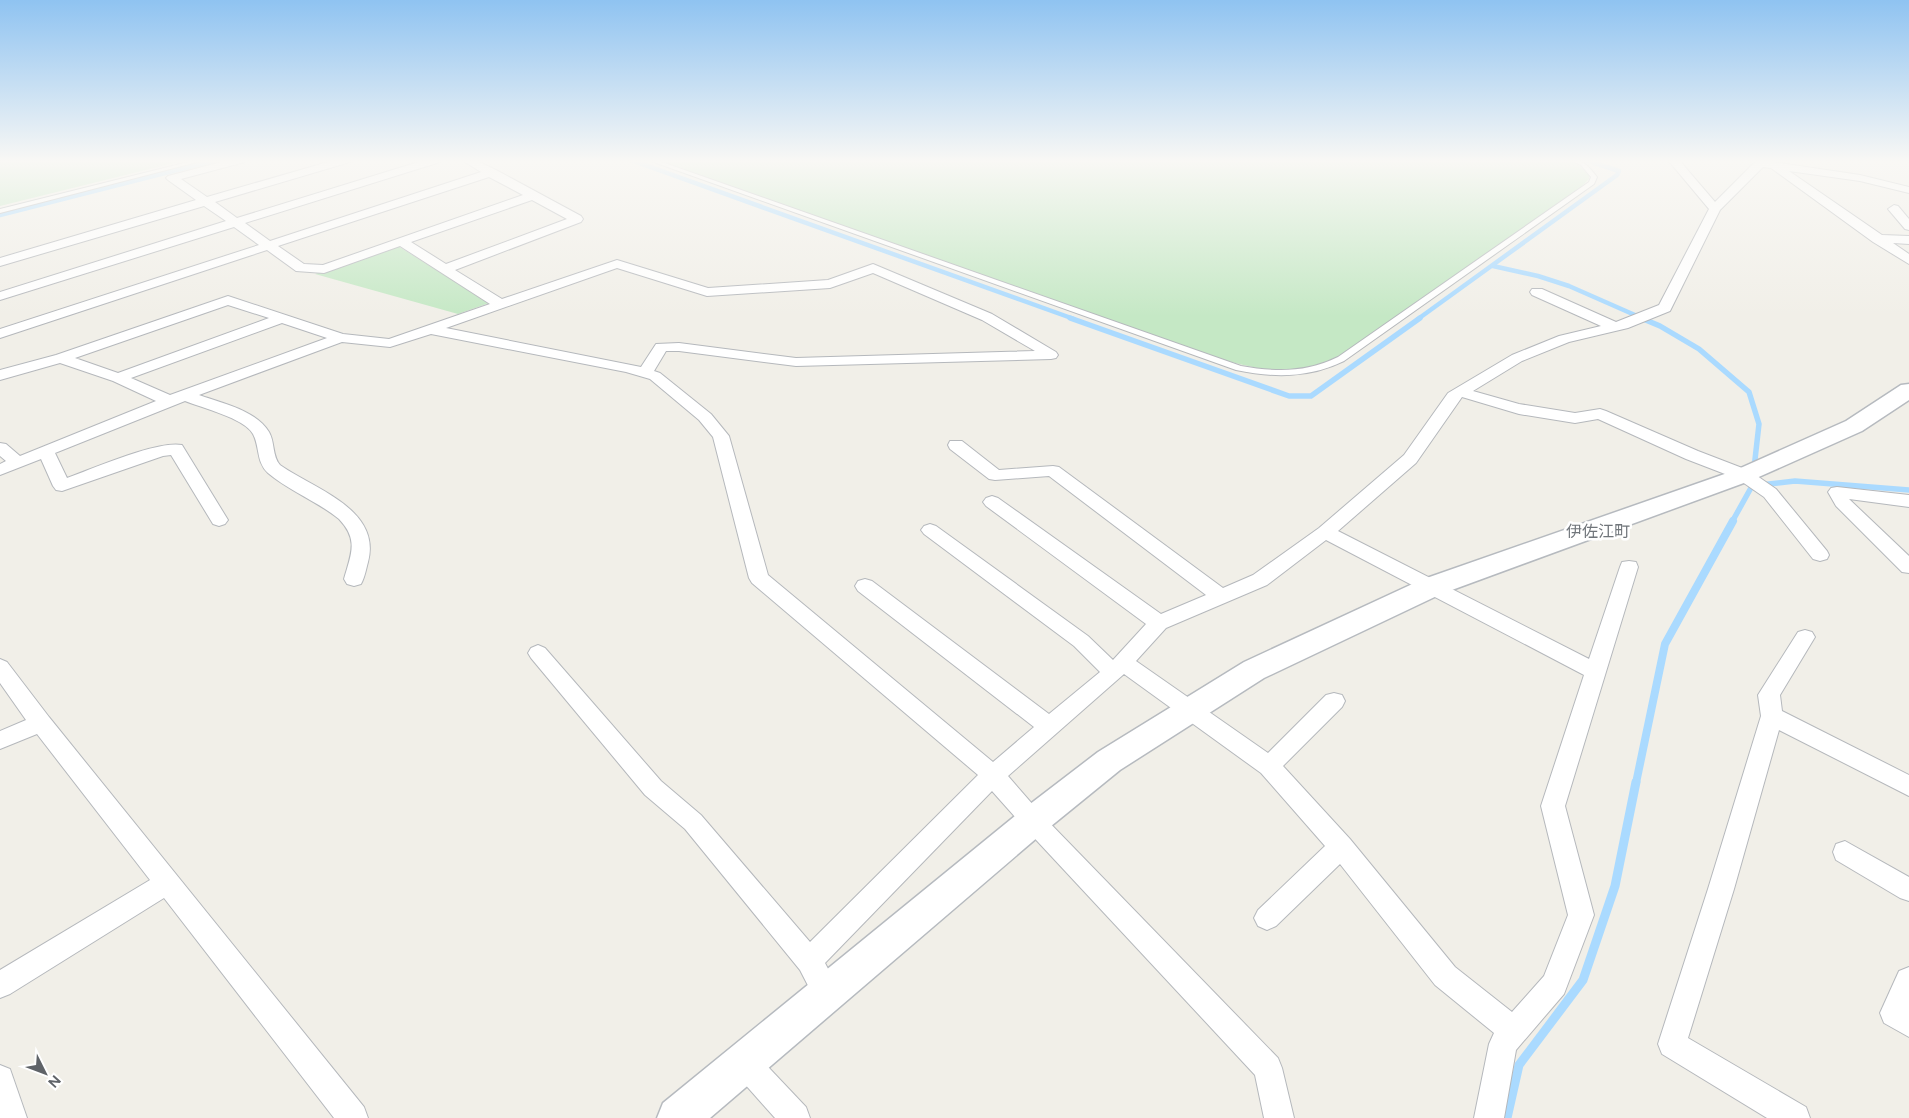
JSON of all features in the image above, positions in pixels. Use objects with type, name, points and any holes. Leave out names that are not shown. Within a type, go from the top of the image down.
[{"type":"street","points":[[0,262],[169,212]]},
{"type":"street","points":[[219,212],[302,268],[324,269],[486,212]]},
{"type":"street","points":[[0,296],[266,212]]},
{"type":"street","points":[[0,334],[369,212]]},
{"type":"street","points":[[445,269],[577,219],[565,212]]},
{"type":"street","points":[[809,961],[992,775],[1118,668],[1159,623],[1260,580],[1325,532],[1410,459],[1453,396],[1517,358],[1564,339],[1615,327],[1666,308],[1713,212]]},
{"type":"street","points":[[1841,212],[1909,260]]},
{"type":"street","points":[[1896,212],[1909,226]]},
{"type":"street","points":[[1877,238],[1909,240]]},
{"type":"street","points":[[402,242],[502,305]]},
{"type":"street","points":[[0,375],[61,358],[228,300],[341,338],[390,343],[433,330],[618,264],[707,292],[830,284],[873,268],[999,322],[1051,354],[796,362],[679,347],[661,347],[645,373]]},
{"type":"street","points":[[1537,292],[1615,327]]},
{"type":"street","points":[[118,378],[282,318]]},
{"type":"street","points":[[433,330],[655,376],[706,416],[721,436],[759,578],[992,775],[1033,821],[1268,1068],[1279,1118]]},
{"type":"street","points":[[0,470],[169,401],[341,338]]},
{"type":"street","points":[[61,358],[118,378],[169,401]]},
{"type":"street","points":[[678,1118],[1033,821],[1109,761],[1254,670],[1431,586],[1744,475],[1854,426],[1909,390]]},
{"type":"street","points":[[1461,392],[1486,402],[1518,409],[1575,418],[1600,414],[1692,455],[1744,475],[1770,493],[1820,555]]},
{"type":"street","points":[[185,395],[204,404],[240,416],[252,423],[260,432],[264,450],[272,467],[287,480],[352,519],[361,536],[354,580]]},
{"type":"street","points":[[956,445],[995,475],[1053,471],[1222,597]]},
{"type":"street","points":[[0,448],[18,463]]},
{"type":"street","points":[[46,452],[62,486],[160,451],[176,449],[219,520]]},
{"type":"street","points":[[1909,501],[1837,492],[1842,502],[1909,567]]},
{"type":"street","points":[[992,502],[1159,623]]},
{"type":"street","points":[[930,530],[1118,668],[1188,710],[1269,766],[1341,847],[1445,976],[1514,1031]]},
{"type":"street","points":[[1325,532],[1594,671]]},
{"type":"street","points":[[1489,1118],[1503,1044],[1554,985],[1581,914],[1553,806],[1594,671],[1629,567]]},
{"type":"street","points":[[865,586],[1050,727]]},
{"type":"street","points":[[1795,1118],[1672,1044],[1721,890],[1772,716],[1769,695],[1805,637]]},
{"type":"street","points":[[538,653],[653,788],[693,822],[809,961],[827,994]]},
{"type":"street","points":[[0,667],[41,723],[353,1118]]},
{"type":"street","points":[[1269,766],[1334,701]]},
{"type":"street","points":[[1772,716],[1909,786]]},
{"type":"street","points":[[0,740],[41,723]]},
{"type":"street","points":[[1267,918],[1341,847]]},
{"type":"street","points":[[1845,852],[1909,890]]},
{"type":"street","points":[[0,985],[168,882]]},
{"type":"street","points":[[1909,980],[1894,1013],[1909,1023]]},
{"type":"street","points":[[745,1062],[795,1118]]},
{"type":"street","points":[[0,1079],[12,1118]]},
{"type":"lane","points":[[799,212],[1238,368],[1286,374],[1328,367],[1341,360],[1551,212]]},
{"type":"green space","points":[[805,212],[1546,212],[1335,359],[1304,369],[1272,370],[1257,368],[1209,355]]},
{"type":"green space","points":[[398,246],[489,303],[458,314],[315,274]]},
{"type":"waterway","points":[[0,215],[11,212]]},
{"type":"waterway","points":[[776,212],[1074,319]]},
{"type":"waterway","points":[[1418,319],[1566,212]]},
{"type":"waterway","points":[[1493,266],[1538,276],[1569,286],[1644,319]]},
{"type":"waterway","points":[[1070,318],[1289,396],[1311,396],[1420,318]]},
{"type":"waterway","points":[[1641,318],[1660,326],[1699,349],[1749,392],[1759,424],[1752,486],[1732,522]]},
{"type":"waterway","points":[[1760,485],[1795,481],[1909,490]]},
{"type":"waterway","points":[[1636,783],[1665,644],[1733,521]]},
{"type":"waterway","points":[[1507,1118],[1519,1065],[1583,980],[1615,886],[1636,782]]},
{"type":"district","name":"伊佐江町","points":[[1598,531]]}]
